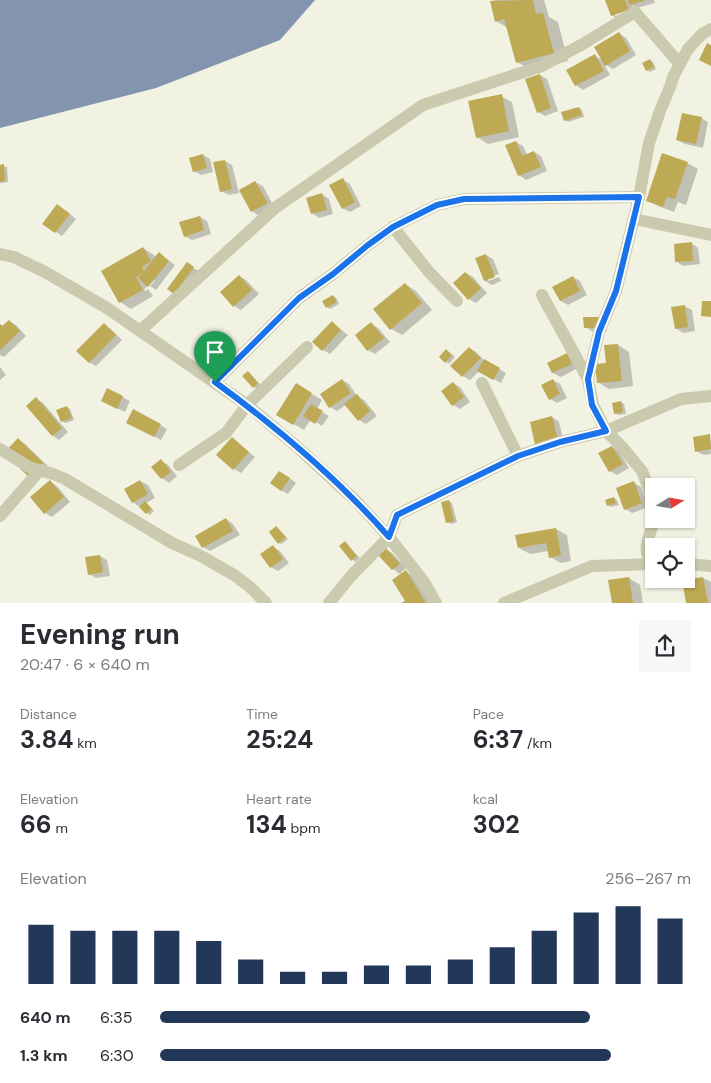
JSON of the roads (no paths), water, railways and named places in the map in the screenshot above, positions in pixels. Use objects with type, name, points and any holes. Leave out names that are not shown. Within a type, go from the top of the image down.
[{"type":"street","points":[[140,331],[275,208],[423,105],[542,66],[583,44],[635,12],[679,63]]},
{"type":"street","points":[[588,379],[599,332],[616,291],[639,197],[649,143],[660,110],[679,63],[688,49],[702,34],[711,29]]},
{"type":"street","points":[[215,382],[299,298],[393,227],[437,205],[464,199],[639,197]]},
{"type":"street","points":[[634,219],[711,235]]},
{"type":"street","points":[[393,227],[429,272],[457,301]]},
{"type":"street","points":[[0,254],[14,257],[45,272],[107,308],[247,405],[296,445],[356,501],[389,537],[424,582],[436,603]]},
{"type":"street","points":[[542,295],[588,379],[592,405],[606,431],[642,471],[645,479]]},
{"type":"street","points":[[179,464],[226,433],[247,405],[308,347]]},
{"type":"street","points":[[482,383],[518,456]]},
{"type":"street","points":[[329,603],[351,576],[389,537],[397,515],[518,456],[560,442],[606,431],[681,399],[711,396]]},
{"type":"street","points":[[0,449],[29,467],[65,479],[172,543],[201,556],[234,575],[250,587],[266,603]]},
{"type":"street","points":[[0,516],[40,470]]},
{"type":"street","points":[[504,603],[592,566],[645,563]]},
{"type":"street","points":[[695,565],[711,566]]},
{"type":"water","points":[[0,0],[315,0],[280,40],[156,88],[0,128]]}]
